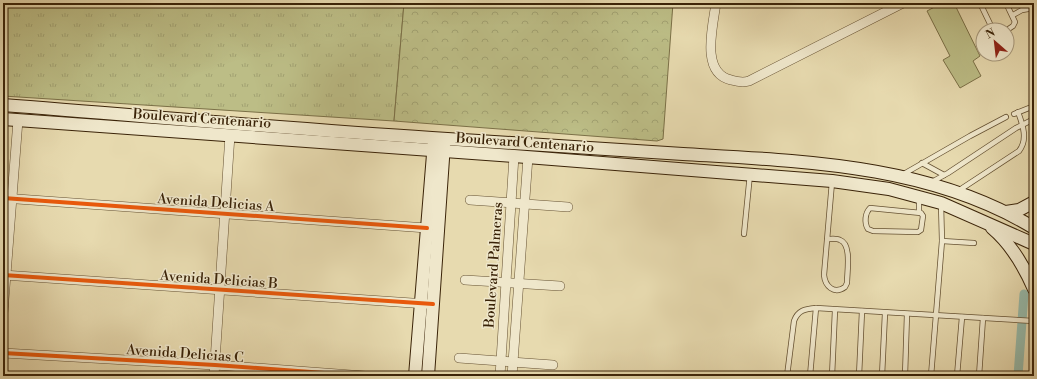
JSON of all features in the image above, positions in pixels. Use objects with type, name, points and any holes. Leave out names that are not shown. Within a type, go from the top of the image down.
[{"type":"main road","name":"Boulevard Centenario","points":[[3,105],[439,145],[514,156],[832,180],[889,189],[941,203],[1034,244]]},
{"type":"main road","name":"Boulevard Centenario","points":[[3,119],[230,135],[749,158],[837,165],[899,176],[957,192],[1006,212],[1034,228]]},
{"type":"main road","points":[[428,376],[427,228],[439,145]]},
{"type":"main road","points":[[416,376],[427,304],[439,145]]},
{"type":"main road","points":[[747,174],[749,158]]},
{"type":"main road","points":[[1006,212],[1019,210],[1034,202]]},
{"type":"main road","points":[[983,221],[1001,235],[1015,253],[1025,269],[1034,289]]},
{"type":"street","points":[[716,3],[711,58],[720,76],[729,80],[743,82],[749,81],[903,3]]},
{"type":"street","points":[[3,313],[8,198],[18,120]]},
{"type":"street","points":[[214,376],[230,135]]},
{"type":"street","name":"Boulevard Palmeras","points":[[500,376],[514,156]]},
{"type":"street","name":"Boulevard Palmeras","points":[[512,376],[528,157]]},
{"type":"street","name":"Avenida Delicias A","points":[[8,198],[427,228]]},
{"type":"street","points":[[470,200],[568,207]]},
{"type":"street","name":"Avenida Delicias B","points":[[4,275],[427,304]]},
{"type":"street","points":[[465,280],[560,286]]},
{"type":"street","name":"Avenida Delicias C","points":[[3,353],[214,365],[365,376]]},
{"type":"street","points":[[459,358],[553,365]]},
{"type":"lane","points":[[980,3],[989,22]]},
{"type":"lane","points":[[1006,3],[1013,15],[1015,22]]},
{"type":"lane","points":[[1022,10],[1024,3]]},
{"type":"lane","points":[[1013,15],[1022,10],[1034,8]]},
{"type":"lane","points":[[957,192],[1020,152],[1024,141],[1023,124],[1016,113],[1034,106]]},
{"type":"lane","points":[[899,176],[1006,117]]},
{"type":"lane","points":[[929,184],[1023,124],[1034,119]]},
{"type":"lane","points":[[922,163],[944,175]]},
{"type":"lane","points":[[744,234],[747,174]]},
{"type":"lane","points":[[827,239],[841,240],[848,249],[846,283],[845,287],[840,290],[831,288],[825,282],[824,275],[827,239],[832,180]]},
{"type":"lane","points":[[918,196],[919,212],[923,216],[921,230],[918,232],[873,231],[868,229],[865,223],[867,211],[870,208],[919,212]]},
{"type":"lane","points":[[932,376],[942,241],[941,203]]},
{"type":"lane","points":[[942,241],[974,243]]},
{"type":"lane","points":[[810,376],[816,308]]},
{"type":"lane","points":[[787,376],[794,321],[796,316],[801,311],[806,309],[816,308],[862,312],[1001,318],[1033,321]]},
{"type":"lane","points":[[832,376],[835,310]]},
{"type":"lane","points":[[859,376],[862,312]]},
{"type":"lane","points":[[882,376],[885,313]]},
{"type":"lane","points":[[905,376],[907,314]]},
{"type":"lane","points":[[957,376],[962,317]]},
{"type":"lane","points":[[979,376],[983,318]]},
{"type":"green space","points":[[3,3],[404,3],[394,121],[3,96]]},
{"type":"green space","points":[[404,3],[673,3],[663,139],[657,141],[394,121]]},
{"type":"green space","points":[[942,3],[954,3],[975,46],[975,60],[973,61],[981,76],[960,88],[943,60],[950,56],[927,11]]},
{"type":"waterway","points":[[1018,376],[1024,294]]},
{"type":"cycle path","points":[[3,198],[427,228]]},
{"type":"cycle path","points":[[3,275],[433,304]]},
{"type":"cycle path","points":[[3,353],[215,365],[365,376]]}]
